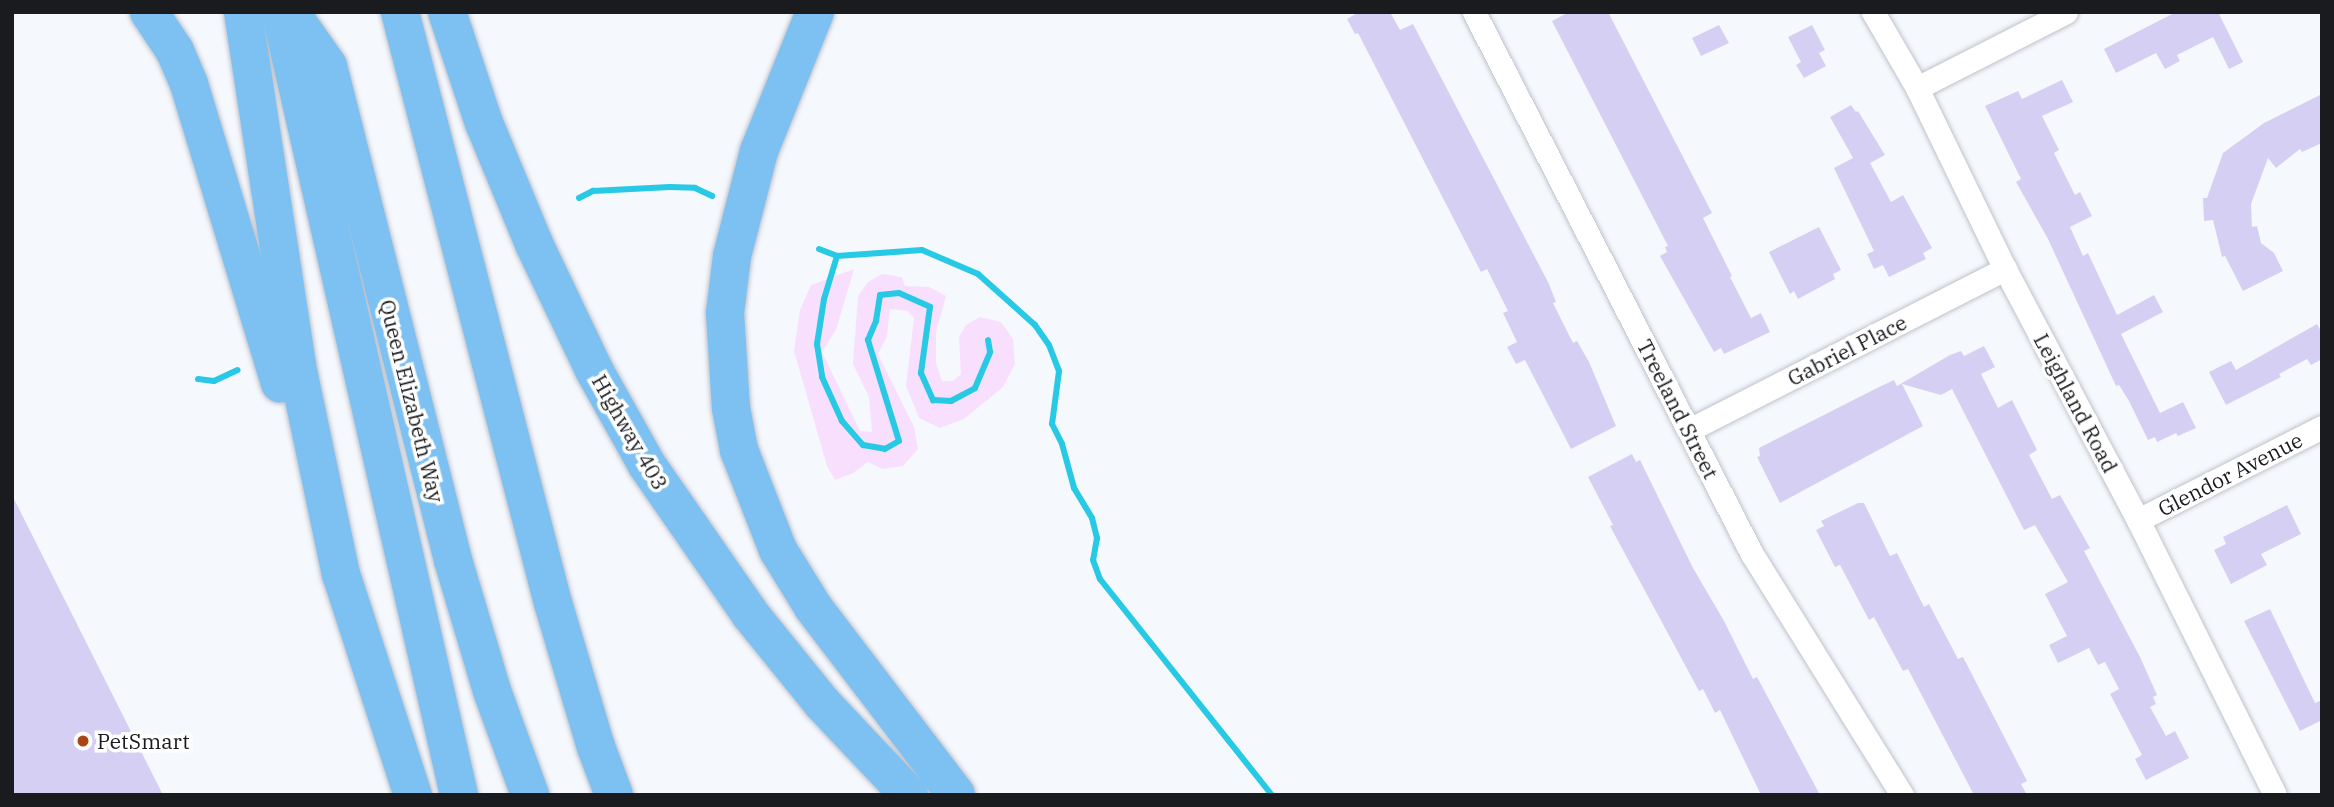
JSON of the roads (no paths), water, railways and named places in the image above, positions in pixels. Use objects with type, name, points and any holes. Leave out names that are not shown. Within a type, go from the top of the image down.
[{"type":"highway","points":[[149,12],[175,51],[189,84],[238,254],[413,795]]},
{"type":"highway","points":[[243,12],[297,366],[341,574]]},
{"type":"highway","points":[[280,12],[426,659],[460,795]]},
{"type":"highway","name":"Queen Elizabeth Way","points":[[290,12],[328,66],[453,560],[492,691],[530,795]]},
{"type":"highway","points":[[400,12],[553,603],[596,747],[614,795]]},
{"type":"highway","name":"Highway 403","points":[[447,12],[484,123],[534,244],[594,370],[647,465],[750,614],[822,703],[909,795]]},
{"type":"highway","points":[[815,12],[759,151],[732,256],[725,313],[732,408],[739,450],[778,550],[813,607],[956,795]]},
{"type":"street","name":"Treeland Street","points":[[1474,12],[1752,554],[1902,795]]},
{"type":"street","name":"Leighland Road","points":[[1873,12],[1917,88],[2005,269],[2138,520],[2275,795]]},
{"type":"street","points":[[1917,88],[2066,12]]},
{"type":"street","name":"Gabriel Place","points":[[1689,430],[2005,269]]},
{"type":"street","name":"Glendor Avenue","points":[[2138,520],[2322,427]]},
{"type":"waterway","points":[[579,198],[593,191],[670,187],[695,188],[712,196]]},
{"type":"waterway","points":[[819,249],[837,256],[824,299],[817,344],[822,377],[842,421],[863,445],[885,449],[899,441],[868,340],[876,321],[880,295],[899,293],[930,307],[921,373],[933,400],[951,401],[975,388],[990,352],[988,340]]},
{"type":"waterway","points":[[837,256],[922,250],[978,274],[1035,325],[1049,345],[1059,371],[1052,424],[1062,444],[1074,488],[1092,518],[1097,538],[1093,560],[1100,579],[1272,795]]},
{"type":"waterway","points":[[198,379],[214,381],[238,370]]},
{"type":"place","name":"PetSmart","points":[[83,741]]}]
